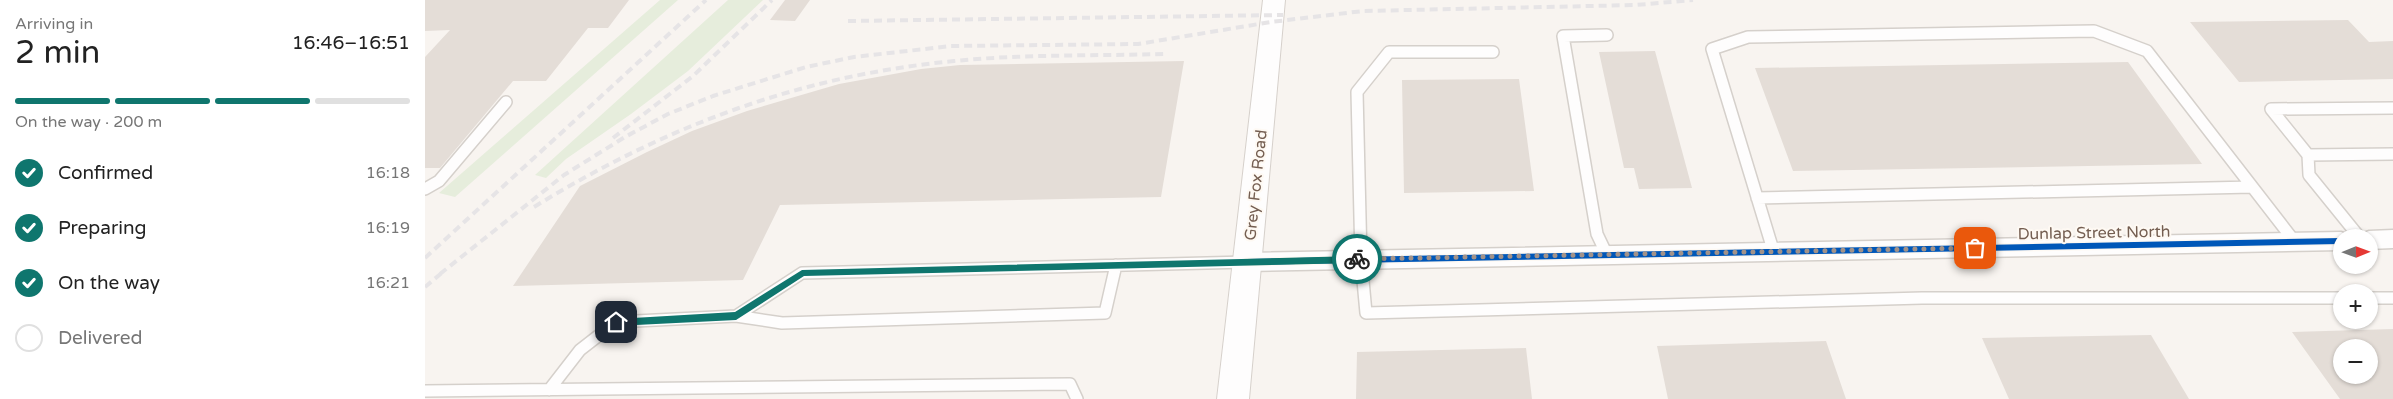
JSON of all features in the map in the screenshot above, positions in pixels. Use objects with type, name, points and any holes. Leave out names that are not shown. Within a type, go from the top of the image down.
[{"type":"street","name":"Grey Fox Road","points":[[1233,399],[1274,0]]},
{"type":"street","points":[[2378,240],[2393,239]]},
{"type":"street","name":"Dunlap Street North","points":[[1247,262],[2333,241]]},
{"type":"lane","points":[[1774,252],[1712,49],[1748,37],[2094,31],[2147,51],[2295,242]]},
{"type":"lane","points":[[1607,35],[1563,36],[1597,234],[1607,255]]},
{"type":"lane","points":[[1493,52],[1389,52],[1357,92],[1361,259],[1366,312],[1922,298],[2333,298]]},
{"type":"lane","points":[[425,189],[439,182],[505,102]]},
{"type":"lane","points":[[2353,229],[2309,175],[2308,155],[2271,109],[2393,108]]},
{"type":"lane","points":[[2308,155],[2393,154]]},
{"type":"lane","points":[[1757,198],[2253,187]]},
{"type":"lane","points":[[736,316],[802,273],[1247,262]]},
{"type":"lane","points":[[549,390],[580,350],[616,322],[736,316],[783,323],[1105,313],[1116,265]]},
{"type":"lane","points":[[2378,298],[2393,298]]},
{"type":"lane","points":[[425,391],[1070,384],[1077,399]]},
{"type":"green space","points":[[660,0],[678,0],[455,197],[439,193]]},
{"type":"green space","points":[[728,0],[763,0],[688,71],[631,114],[566,159],[546,178],[535,175]]},
{"type":"building","points":[[425,0],[629,0],[608,28],[588,28],[546,81],[513,81],[440,168],[425,168],[425,57],[450,30],[425,31]]},
{"type":"building","points":[[785,0],[810,0],[795,21],[770,20]]},
{"type":"building","points":[[2348,20],[2369,42],[2393,41],[2393,79],[2239,82],[2190,22]]},
{"type":"building","points":[[1655,51],[1692,188],[1639,189],[1634,168],[1624,168],[1599,52]]},
{"type":"building","points":[[1184,61],[1161,197],[780,205],[743,280],[513,286],[580,186],[692,131],[747,111],[839,84],[921,69],[960,65]]},
{"type":"building","points":[[2128,62],[2202,164],[1793,171],[1755,68]]},
{"type":"building","points":[[1519,79],[1534,191],[1404,193],[1402,80]]},
{"type":"building","points":[[2393,329],[2393,399],[2340,399],[2292,332]]},
{"type":"building","points":[[2151,335],[2189,399],[2009,399],[1982,338]]},
{"type":"building","points":[[1826,341],[1846,399],[1668,399],[1657,346]]},
{"type":"building","points":[[1526,348],[1532,399],[1356,399],[1357,352]]},
{"type":"railway","points":[[425,258],[706,0]]},
{"type":"railway","points":[[613,138],[693,76],[772,0]]},
{"type":"railway","points":[[440,274],[564,175],[625,137],[668,114],[713,96],[806,67],[854,57],[951,46],[1138,44],[1271,22],[1363,11],[1636,5],[1693,0]]},
{"type":"railway","points":[[848,21],[1283,15]]},
{"type":"railway","points":[[534,207],[584,178],[684,129],[735,109],[788,92],[897,68],[954,61],[1033,56],[1165,54]]},
{"type":"railway","points":[[425,287],[444,271]]},
{"type":"cycle path","points":[[1247,262],[2333,241]]},
{"type":"way so far","points":[[1357,259],[1975,248]]},
{"type":"route","points":[[616,322],[736,316],[802,273],[1357,259]]}]
